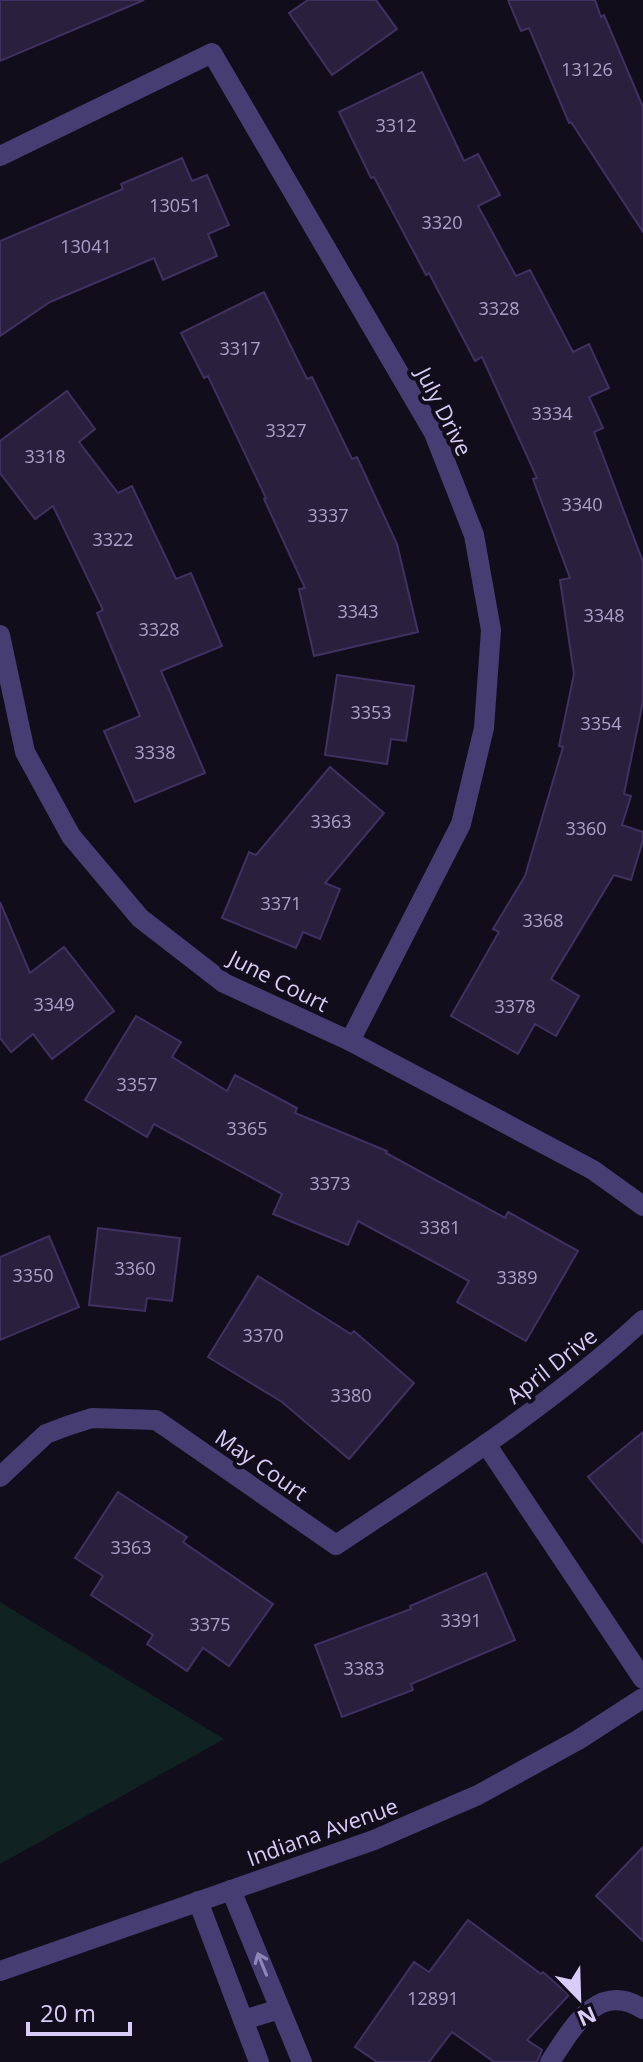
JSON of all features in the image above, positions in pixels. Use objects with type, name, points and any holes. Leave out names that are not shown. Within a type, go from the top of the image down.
[{"type":"street","name":"July Drive","points":[[0,156],[212,53],[434,433],[474,535],[491,630],[484,728],[461,824],[350,1041]]},
{"type":"street","name":"June Court","points":[[0,635],[25,752],[71,836],[140,918],[224,983],[350,1041],[593,1170],[643,1206]]},
{"type":"street","name":"April Drive","points":[[486,1444],[611,1350],[643,1320]]},
{"type":"street","name":"May Court","points":[[0,1477],[46,1434],[67,1426],[92,1418],[156,1420],[336,1545],[486,1444]]},
{"type":"street","points":[[486,1444],[643,1679]]},
{"type":"street","name":"Indiana Avenue","points":[[0,1971],[374,1840],[478,1795],[578,1740],[643,1698]]},
{"type":"street","points":[[231,1890],[302,2062]]},
{"type":"street","points":[[198,1901],[259,2062]]},
{"type":"street","points":[[550,2062],[572,2028],[599,2003],[615,1999],[643,2009]]},
{"type":"street","points":[[243,2020],[280,2009]]},
{"type":"shaded area","points":[[0,1602],[224,1739],[0,1864]]},
{"type":"building","points":[[0,0],[144,0],[0,61]]},
{"type":"building","points":[[308,0],[376,0],[397,29],[332,75],[289,13]]},
{"type":"building","points":[[508,0],[595,0],[601,17],[604,15],[643,107],[643,232],[569,123],[529,28],[521,31]]},
{"type":"building","points":[[422,72],[464,161],[478,154],[500,195],[478,206],[516,276],[530,270],[573,352],[589,344],[609,388],[589,397],[603,428],[594,432],[643,562],[643,701],[624,794],[631,796],[622,825],[643,832],[643,840],[631,880],[614,875],[551,979],[579,996],[556,1036],[535,1024],[518,1054],[451,1016],[499,932],[493,929],[525,876],[563,747],[559,746],[574,674],[560,580],[570,578],[533,479],[537,478],[482,357],[475,361],[429,273],[426,275],[374,177],[371,178],[339,112]]},
{"type":"building","points":[[182,158],[192,181],[207,175],[229,225],[208,234],[217,256],[163,280],[154,258],[50,302],[0,336],[0,241],[123,189],[121,184]]},
{"type":"building","points":[[264,292],[307,379],[312,377],[352,459],[357,457],[397,544],[418,632],[314,656],[299,589],[305,588],[208,376],[204,378],[181,333]]},
{"type":"building","points":[[67,391],[95,429],[79,442],[118,493],[132,486],[176,579],[191,573],[222,646],[161,671],[205,773],[135,802],[104,731],[140,716],[97,613],[103,610],[53,506],[35,519],[0,473],[0,441]]},
{"type":"building","points":[[337,675],[414,686],[406,741],[391,739],[387,764],[325,755]]},
{"type":"building","points":[[330,767],[384,813],[325,883],[340,889],[320,939],[303,932],[296,948],[222,918],[249,852],[256,855]]},
{"type":"building","points":[[0,902],[30,973],[64,947],[114,1011],[52,1059],[33,1034],[11,1052],[0,1038]]},
{"type":"building","points":[[136,1016],[181,1042],[172,1057],[227,1091],[235,1075],[297,1108],[295,1113],[387,1151],[505,1218],[508,1212],[578,1251],[526,1341],[457,1302],[469,1281],[358,1221],[348,1245],[273,1214],[282,1194],[154,1124],[147,1137],[85,1100]]},
{"type":"building","points":[[98,1228],[180,1238],[172,1301],[147,1298],[145,1311],[89,1305]]},
{"type":"building","points":[[49,1236],[79,1307],[0,1340],[0,1257]]},
{"type":"building","points":[[258,1276],[351,1334],[354,1331],[414,1383],[349,1459],[282,1402],[208,1357]]},
{"type":"building","points":[[643,1432],[643,1543],[588,1477]]},
{"type":"building","points":[[118,1492],[187,1537],[183,1542],[273,1604],[229,1666],[203,1648],[187,1671],[147,1644],[153,1635],[91,1595],[103,1576],[75,1558]]},
{"type":"building","points":[[486,1573],[515,1640],[411,1684],[413,1690],[342,1717],[315,1645],[411,1609],[410,1606]]},
{"type":"building","points":[[643,1847],[643,1941],[596,1896]]},
{"type":"building","points":[[468,1920],[541,1974],[543,1972],[569,1995],[527,2040],[542,2050],[537,2062],[494,2062],[452,2032],[429,2062],[377,2062],[355,2047],[414,1962],[429,1972]]}]
